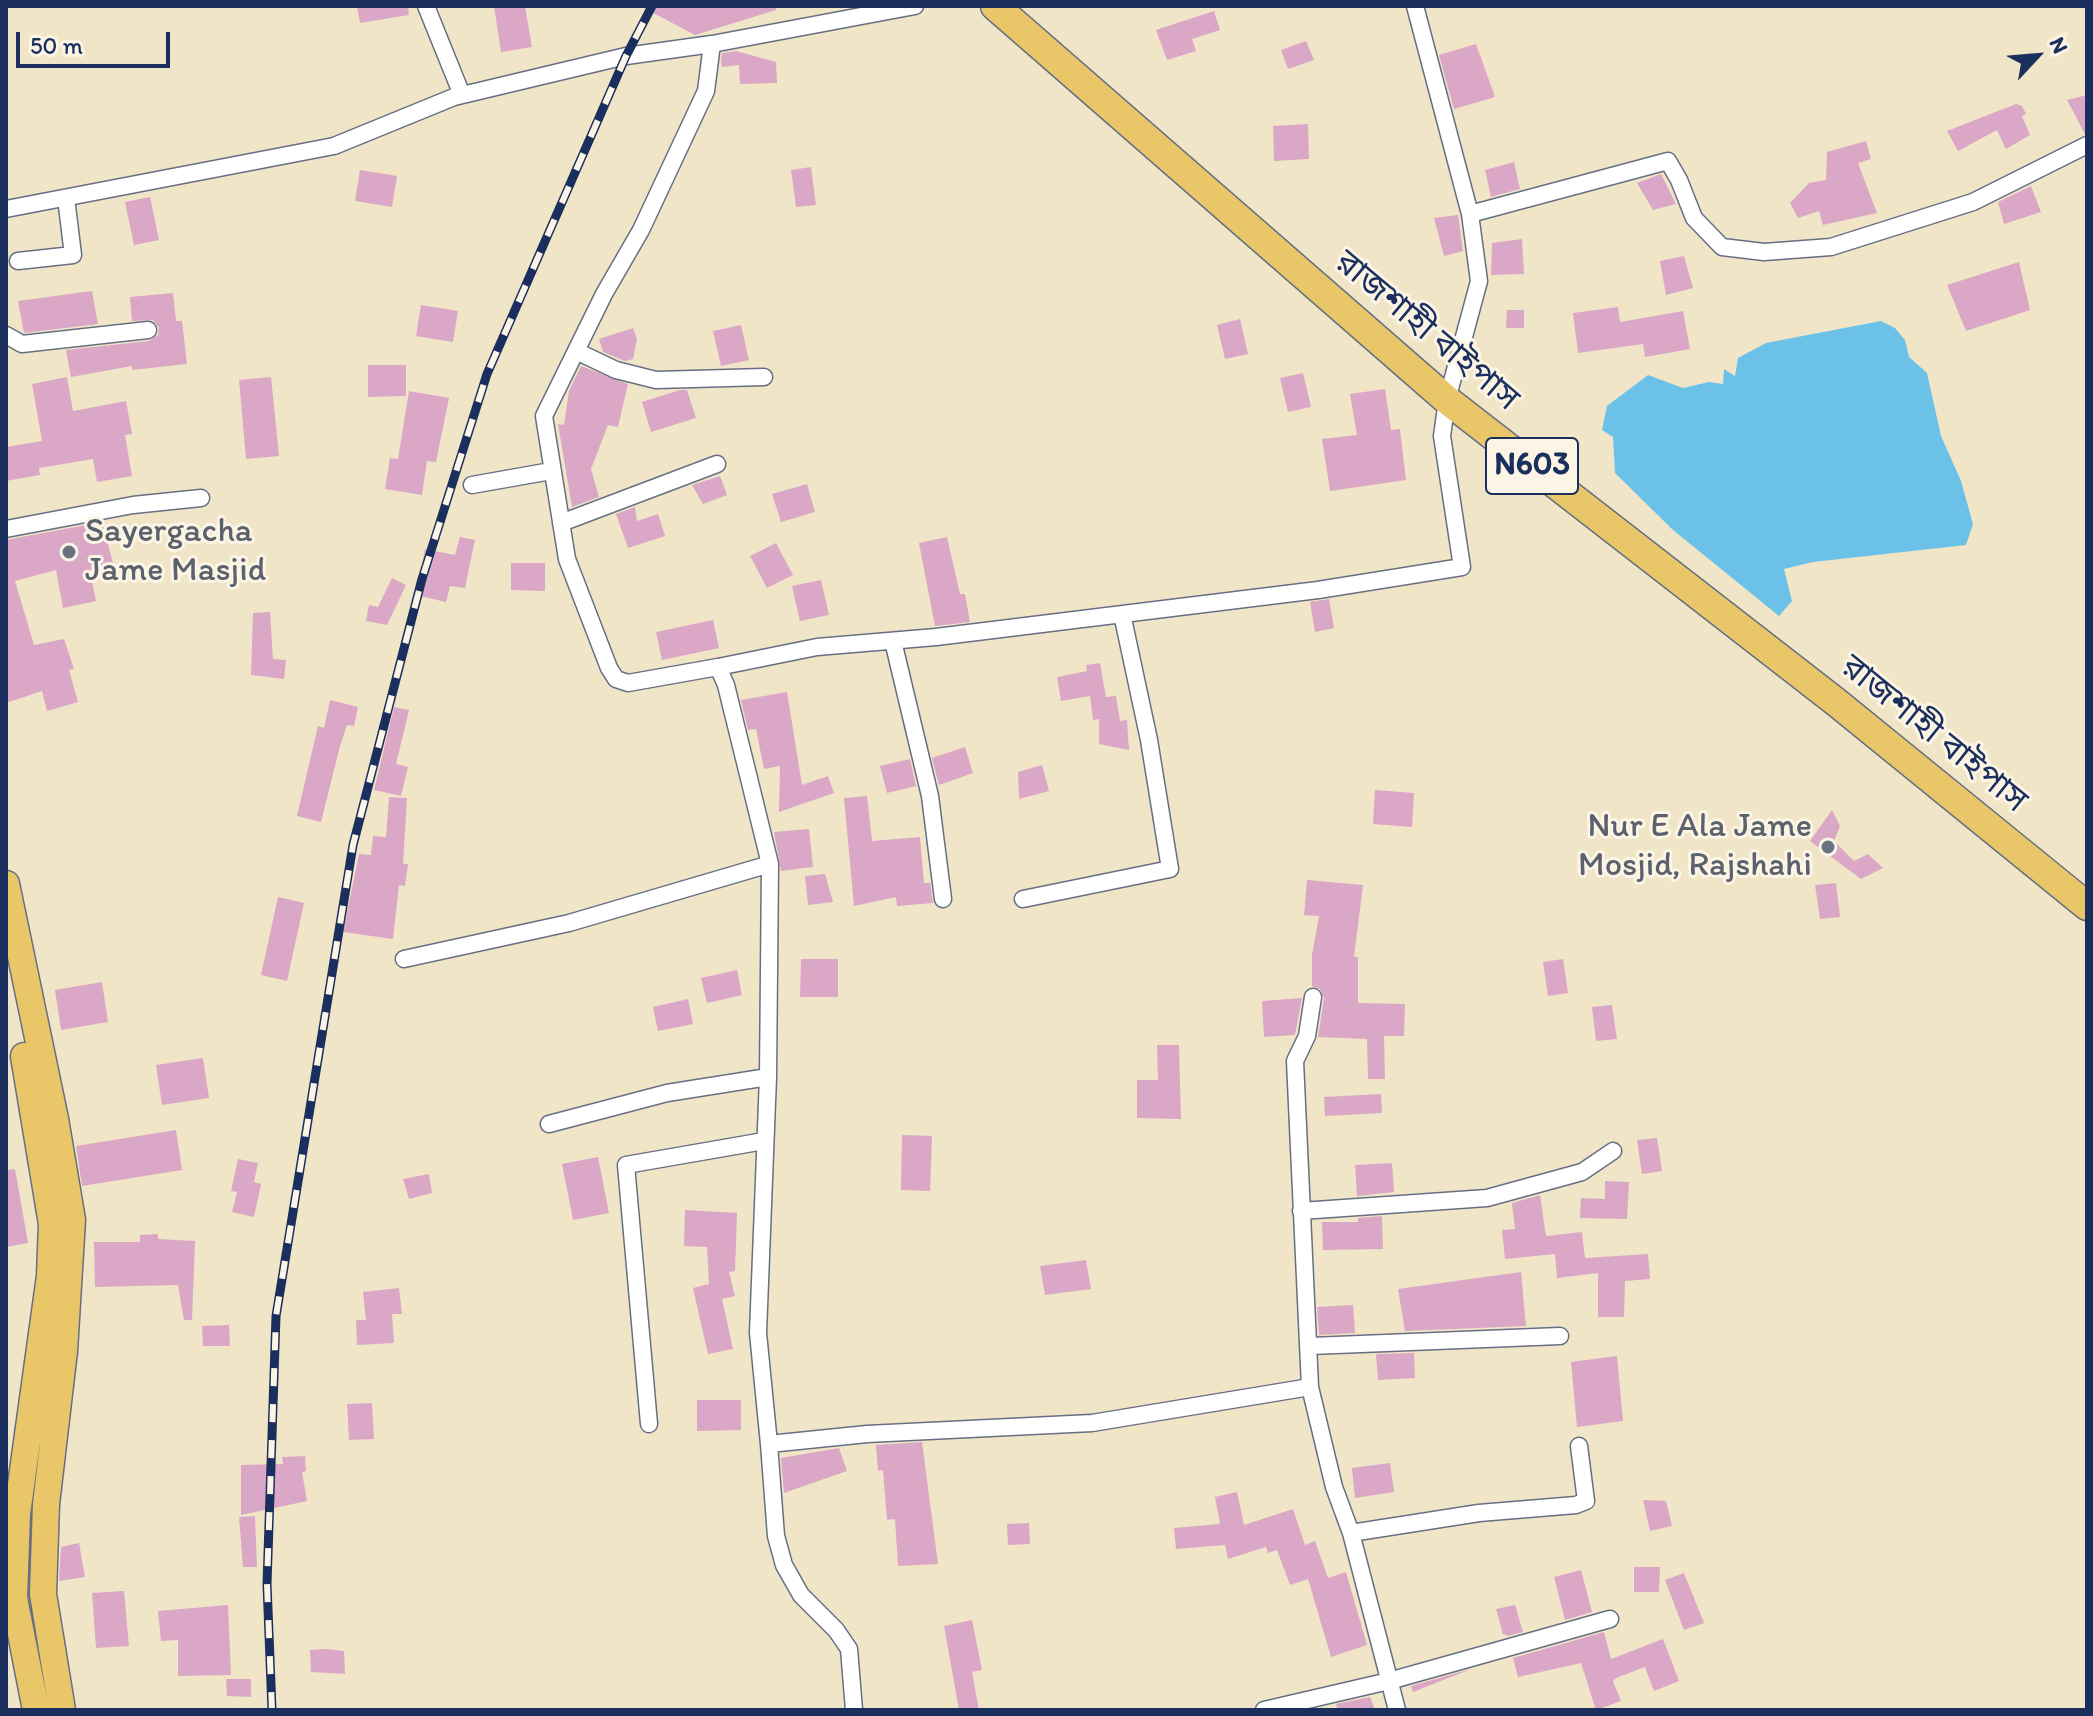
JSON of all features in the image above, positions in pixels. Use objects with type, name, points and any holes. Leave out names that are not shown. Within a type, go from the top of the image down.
[{"type":"highway","name":"রাজশাহী বাইপাস","points":[[995,6],[1447,400],[1836,702],[2087,906]]},
{"type":"main road","points":[[6,884],[55,1119],[72,1220],[64,1351],[46,1504],[43,1594],[62,1710]]},
{"type":"main road","points":[[6,969],[29,1080],[52,1224],[50,1276],[17,1514],[15,1584],[36,1710]]},
{"type":"street","points":[[426,6],[462,95]]},
{"type":"street","points":[[6,209],[334,146],[462,95],[626,56],[712,44],[915,6]]},
{"type":"street","points":[[712,44],[706,91],[641,230],[544,416],[551,471],[573,582],[616,679],[637,683],[817,647],[893,641],[1365,584],[1462,567],[1442,436],[1447,400],[1479,281],[1470,214],[1415,6]]},
{"type":"street","points":[[1470,214],[1668,161],[1694,218],[1722,247],[1764,252],[1831,247],[1973,202],[2087,145]]},
{"type":"street","points":[[18,261],[73,255],[66,198]]},
{"type":"street","points":[[6,335],[22,344],[148,330]]},
{"type":"street","points":[[576,351],[616,370],[656,380],[764,377]]},
{"type":"street","points":[[561,523],[717,464]]},
{"type":"street","points":[[472,485],[551,471]]},
{"type":"street","points":[[6,529],[133,505],[201,498]]},
{"type":"street","points":[[1023,899],[1170,869],[1122,614]]},
{"type":"street","points":[[893,641],[930,796],[943,899]]},
{"type":"street","points":[[718,667],[726,685],[770,864],[768,1077],[758,1333],[776,1536],[784,1565],[801,1595],[836,1630],[849,1649],[854,1710]]},
{"type":"street","points":[[404,959],[569,923],[770,864]]},
{"type":"street","points":[[1313,997],[1307,1036],[1295,1061],[1304,1300],[1311,1346],[1310,1387],[1334,1487],[1351,1533],[1397,1710]]},
{"type":"street","points":[[549,1124],[667,1093],[768,1077]]},
{"type":"street","points":[[649,1424],[626,1165],[764,1141]]},
{"type":"street","points":[[1301,1211],[1487,1198],[1582,1172],[1613,1151]]},
{"type":"street","points":[[1311,1346],[1560,1336]]},
{"type":"street","points":[[769,1444],[867,1434],[1092,1423],[1310,1387]]},
{"type":"street","points":[[1351,1533],[1479,1513],[1576,1505],[1586,1501],[1579,1446]]},
{"type":"street","points":[[1264,1710],[1389,1681],[1610,1619]]},
{"type":"water","points":[[1881,321],[1895,328],[1905,340],[1909,357],[1927,373],[1941,436],[1961,481],[1973,524],[1966,545],[1813,562],[1784,569],[1792,601],[1779,616],[1673,530],[1615,473],[1613,437],[1602,430],[1607,406],[1648,375],[1683,388],[1709,382],[1723,384],[1724,369],[1735,376],[1738,358],[1766,343]]},
{"type":"building","points":[[357,6],[408,6],[409,15],[360,23]]},
{"type":"building","points":[[494,6],[525,6],[532,47],[501,52]]},
{"type":"building","points":[[640,6],[776,6],[776,10],[695,35]]},
{"type":"building","points":[[1214,11],[1220,30],[1192,39],[1196,51],[1167,60],[1156,30]]},
{"type":"building","points":[[1306,41],[1314,60],[1288,69],[1281,50]]},
{"type":"building","points":[[1476,44],[1495,97],[1454,109],[1439,55]]},
{"type":"building","points":[[736,51],[776,62],[777,83],[740,84],[739,65],[722,67],[721,61],[722,53]]},
{"type":"building","points":[[2087,95],[2087,134],[2085,134],[2067,100]]},
{"type":"building","points":[[2016,104],[2022,106],[2026,114],[2022,116],[2030,135],[2006,149],[1997,130],[1958,151],[1947,131]]},
{"type":"building","points":[[1308,124],[1309,159],[1274,161],[1273,126]]},
{"type":"building","points":[[1866,141],[1871,159],[1858,163],[1877,213],[1823,225],[1819,211],[1798,218],[1790,203],[1809,183],[1826,180],[1827,152]]},
{"type":"building","points":[[1514,162],[1520,189],[1491,197],[1485,170]]},
{"type":"building","points":[[811,167],[816,205],[796,207],[791,170]]},
{"type":"building","points":[[360,170],[397,176],[392,207],[355,201]]},
{"type":"building","points":[[1661,174],[1676,204],[1653,210],[1637,183]]},
{"type":"building","points":[[2031,186],[2041,212],[2004,224],[1998,202]]},
{"type":"building","points":[[150,197],[159,240],[134,245],[125,202]]},
{"type":"building","points":[[1458,215],[1463,251],[1444,256],[1434,218]]},
{"type":"building","points":[[1522,239],[1524,274],[1491,275],[1492,243]]},
{"type":"building","points":[[1684,256],[1693,288],[1666,295],[1660,261]]},
{"type":"building","points":[[2019,262],[2030,310],[1966,331],[1947,285]]},
{"type":"building","points":[[92,291],[98,324],[24,333],[18,301]]},
{"type":"building","points":[[173,293],[176,321],[182,321],[187,364],[132,370],[132,366],[71,377],[66,350],[149,341],[158,335],[159,328],[153,320],[132,321],[130,297]]},
{"type":"building","points":[[421,305],[458,311],[453,342],[416,336]]},
{"type":"building","points":[[1618,307],[1620,322],[1683,311],[1690,349],[1645,357],[1643,344],[1578,353],[1573,313]]},
{"type":"building","points":[[1507,310],[1524,310],[1524,328],[1506,328]]},
{"type":"building","points":[[1240,319],[1248,354],[1225,359],[1217,325]]},
{"type":"building","points":[[741,325],[749,360],[721,366],[713,331]]},
{"type":"building","points":[[633,328],[637,339],[633,359],[625,361],[603,352],[599,339]]},
{"type":"building","points":[[368,365],[406,365],[406,396],[368,397]]},
{"type":"building","points":[[581,366],[628,384],[618,427],[608,425],[591,469],[599,497],[572,507],[558,424],[564,425],[569,391]]},
{"type":"building","points":[[1303,373],[1311,407],[1288,412],[1280,378]]},
{"type":"building","points":[[67,377],[73,411],[126,401],[132,434],[125,435],[132,476],[97,482],[93,459],[39,468],[40,475],[6,481],[6,447],[42,441],[32,384]]},
{"type":"building","points":[[271,377],[279,456],[246,459],[239,380]]},
{"type":"building","points":[[1385,389],[1391,430],[1400,429],[1406,480],[1330,491],[1322,439],[1357,435],[1350,394]]},
{"type":"building","points":[[687,390],[696,418],[651,432],[642,402]]},
{"type":"building","points":[[409,391],[449,398],[436,462],[427,461],[422,495],[385,489],[390,458],[398,459]]},
{"type":"building","points":[[720,476],[727,495],[703,504],[692,485]]},
{"type":"building","points":[[807,484],[815,512],[781,522],[772,494]]},
{"type":"building","points":[[635,507],[637,521],[658,514],[665,536],[628,548],[616,514]]},
{"type":"building","points":[[102,522],[113,563],[90,570],[96,601],[63,608],[56,570],[15,581],[34,645],[64,639],[74,669],[69,670],[78,702],[47,711],[42,691],[6,703],[6,540]]},
{"type":"building","points":[[460,537],[475,540],[465,588],[450,586],[446,602],[416,595],[425,549],[455,555]]},
{"type":"building","points":[[947,537],[960,594],[965,594],[970,622],[935,626],[919,543]]},
{"type":"building","points":[[776,543],[793,575],[767,588],[750,556]]},
{"type":"building","points":[[511,563],[545,563],[545,591],[511,590]]},
{"type":"building","points":[[392,578],[406,585],[387,625],[366,621],[369,605],[378,607]]},
{"type":"building","points":[[821,580],[829,615],[800,621],[792,586]]},
{"type":"building","points":[[1329,599],[1334,628],[1315,632],[1310,602]]},
{"type":"building","points":[[270,612],[273,659],[286,660],[284,679],[251,675],[253,613]]},
{"type":"building","points":[[713,620],[719,648],[662,660],[656,632]]},
{"type":"building","points":[[1100,663],[1106,697],[1116,696],[1120,721],[1127,720],[1129,750],[1099,744],[1099,719],[1093,720],[1090,696],[1061,701],[1057,677],[1087,671],[1086,665]]},
{"type":"building","points":[[787,692],[802,785],[828,776],[834,793],[779,812],[780,766],[764,769],[756,729],[748,730],[741,700]]},
{"type":"building","points":[[330,700],[358,707],[354,726],[347,725],[340,746],[321,822],[297,816],[318,726],[324,728]]},
{"type":"building","points":[[394,707],[409,710],[396,764],[408,767],[401,796],[374,790]]},
{"type":"building","points":[[965,747],[973,773],[939,785],[932,758]]},
{"type":"building","points":[[910,759],[916,786],[887,793],[880,766]]},
{"type":"building","points":[[1042,765],[1049,791],[1019,799],[1018,772]]},
{"type":"building","points":[[1375,790],[1414,793],[1412,827],[1373,824]]},
{"type":"building","points":[[867,796],[872,841],[920,837],[924,883],[930,883],[933,903],[897,906],[896,897],[854,906],[844,798]]},
{"type":"building","points":[[389,797],[407,798],[403,864],[408,864],[405,886],[399,885],[393,939],[343,932],[359,854],[371,855],[373,836],[386,837]]},
{"type":"building","name":"Nur E Ala Jame Mosjid, Rajshahi","points":[[1832,810],[1840,826],[1834,841],[1854,861],[1868,854],[1883,868],[1861,879],[1810,841]]},
{"type":"building","points":[[809,829],[813,867],[781,871],[774,832]]},
{"type":"building","points":[[825,874],[833,902],[808,905],[805,876]]},
{"type":"building","points":[[1307,880],[1363,885],[1354,957],[1358,957],[1358,1003],[1405,1004],[1404,1036],[1384,1036],[1385,1079],[1368,1079],[1367,1039],[1318,1037],[1324,998],[1320,989],[1312,986],[1312,955],[1319,916],[1304,915]]},
{"type":"building","points":[[1836,883],[1840,917],[1820,919],[1815,885]]},
{"type":"building","points":[[278,897],[304,903],[287,981],[261,975]]},
{"type":"building","points":[[801,959],[838,959],[838,997],[800,997]]},
{"type":"building","points":[[1563,959],[1568,993],[1548,996],[1543,962]]},
{"type":"building","points":[[737,970],[742,995],[707,1003],[701,978]]},
{"type":"building","points":[[102,982],[108,1022],[61,1030],[55,990]]},
{"type":"building","points":[[1302,998],[1295,1035],[1264,1037],[1262,1001]]},
{"type":"building","points":[[688,999],[693,1024],[658,1031],[653,1007]]},
{"type":"building","points":[[1612,1005],[1617,1039],[1596,1041],[1592,1007]]},
{"type":"building","points":[[1157,1045],[1179,1045],[1181,1119],[1137,1118],[1137,1080],[1158,1080]]},
{"type":"building","points":[[203,1058],[209,1098],[162,1105],[156,1065]]},
{"type":"building","points":[[1381,1094],[1382,1113],[1325,1116],[1324,1097]]},
{"type":"building","points":[[176,1130],[182,1170],[82,1186],[76,1146]]},
{"type":"building","points":[[902,1135],[932,1136],[930,1191],[901,1190]]},
{"type":"building","points":[[1657,1138],[1662,1171],[1642,1174],[1637,1140]]},
{"type":"building","points":[[598,1157],[609,1213],[573,1220],[562,1164]]},
{"type":"building","points":[[238,1159],[258,1163],[254,1182],[261,1184],[254,1217],[232,1212],[237,1192],[231,1191]]},
{"type":"building","points":[[1392,1163],[1394,1192],[1357,1196],[1355,1165]]},
{"type":"building","points":[[15,1169],[28,1243],[6,1247],[6,1170]]},
{"type":"building","points":[[429,1174],[432,1193],[409,1199],[403,1179]]},
{"type":"building","points":[[1605,1181],[1629,1182],[1627,1219],[1580,1218],[1581,1198],[1605,1199]]},
{"type":"building","points":[[1540,1195],[1546,1236],[1582,1232],[1585,1258],[1648,1254],[1650,1279],[1625,1281],[1624,1317],[1598,1317],[1598,1273],[1557,1278],[1555,1254],[1505,1259],[1502,1230],[1515,1229],[1512,1203]]},
{"type":"building","points":[[685,1210],[737,1213],[735,1271],[729,1272],[735,1296],[722,1299],[733,1349],[708,1354],[693,1288],[709,1284],[707,1247],[684,1246]]},
{"type":"building","points":[[1382,1216],[1383,1249],[1323,1250],[1322,1222],[1358,1222],[1358,1218]]},
{"type":"building","points":[[158,1234],[158,1239],[195,1241],[192,1320],[184,1320],[178,1285],[95,1287],[94,1242],[140,1242],[140,1235]]},
{"type":"building","points":[[1086,1260],[1091,1289],[1045,1295],[1040,1266]]},
{"type":"building","points":[[1521,1272],[1526,1326],[1405,1331],[1398,1289]]},
{"type":"building","points":[[399,1288],[402,1314],[392,1314],[394,1343],[357,1345],[356,1320],[366,1320],[363,1292]]},
{"type":"building","points":[[1353,1305],[1355,1333],[1319,1335],[1317,1307]]},
{"type":"building","points":[[229,1325],[230,1346],[203,1346],[202,1326]]},
{"type":"building","points":[[1414,1353],[1415,1378],[1378,1380],[1376,1354]]},
{"type":"building","points":[[1617,1356],[1623,1421],[1577,1427],[1571,1362]]},
{"type":"building","points":[[697,1400],[741,1400],[741,1430],[697,1431]]},
{"type":"building","points":[[372,1403],[374,1439],[349,1440],[347,1404]]},
{"type":"building","points":[[922,1442],[938,1564],[898,1566],[895,1519],[887,1520],[883,1470],[878,1471],[876,1445]]},
{"type":"building","points":[[839,1448],[847,1471],[784,1493],[781,1458]]},
{"type":"building","points":[[305,1456],[306,1471],[302,1472],[307,1501],[241,1515],[241,1465],[283,1464],[282,1457]]},
{"type":"building","points":[[1390,1463],[1394,1492],[1355,1498],[1352,1468]]},
{"type":"building","points":[[1237,1492],[1244,1525],[1293,1509],[1305,1545],[1315,1541],[1328,1578],[1346,1572],[1367,1645],[1331,1657],[1308,1579],[1290,1585],[1277,1550],[1268,1553],[1266,1547],[1228,1559],[1225,1545],[1176,1549],[1174,1528],[1220,1524],[1215,1497]]},
{"type":"building","points":[[1643,1500],[1666,1501],[1672,1526],[1650,1531]]},
{"type":"building","points":[[255,1516],[257,1567],[243,1567],[239,1517]]},
{"type":"building","points":[[1029,1523],[1030,1544],[1008,1545],[1007,1524]]},
{"type":"building","points":[[79,1543],[85,1577],[59,1581],[61,1547]]},
{"type":"building","points":[[1634,1567],[1660,1567],[1659,1592],[1634,1592]]},
{"type":"building","points":[[1581,1570],[1592,1612],[1565,1620],[1554,1577]]},
{"type":"building","points":[[1684,1573],[1704,1623],[1684,1630],[1665,1580]]},
{"type":"building","points":[[124,1591],[129,1646],[96,1648],[92,1593]]},
{"type":"building","points":[[228,1605],[231,1675],[178,1676],[178,1640],[161,1641],[158,1611]]},
{"type":"building","points":[[1515,1605],[1523,1632],[1508,1636],[1503,1634],[1496,1609]]},
{"type":"building","points":[[972,1620],[982,1670],[972,1672],[979,1710],[959,1710],[944,1626]]},
{"type":"building","points":[[1604,1632],[1611,1659],[1663,1639],[1679,1681],[1654,1691],[1645,1667],[1616,1678],[1613,1681],[1621,1701],[1596,1710],[1581,1663],[1518,1677],[1513,1658]]},
{"type":"building","points":[[310,1650],[344,1651],[345,1674],[311,1672]]},
{"type":"building","points":[[1471,1669],[1413,1692],[1411,1686]]},
{"type":"building","points":[[226,1679],[251,1679],[251,1697],[227,1696]]},
{"type":"building","points":[[1370,1697],[1375,1710],[1338,1710],[1336,1704]]},
{"type":"railway","points":[[272,1710],[267,1584],[276,1316],[353,845],[422,579],[487,374],[626,56],[652,6]]},
{"type":"place","name":"Sayergacha Jame Masjid","points":[[69,552]]},
{"type":"place","name":"Nur E Ala Jame Mosjid, Rajshahi","points":[[1828,847]]}]
